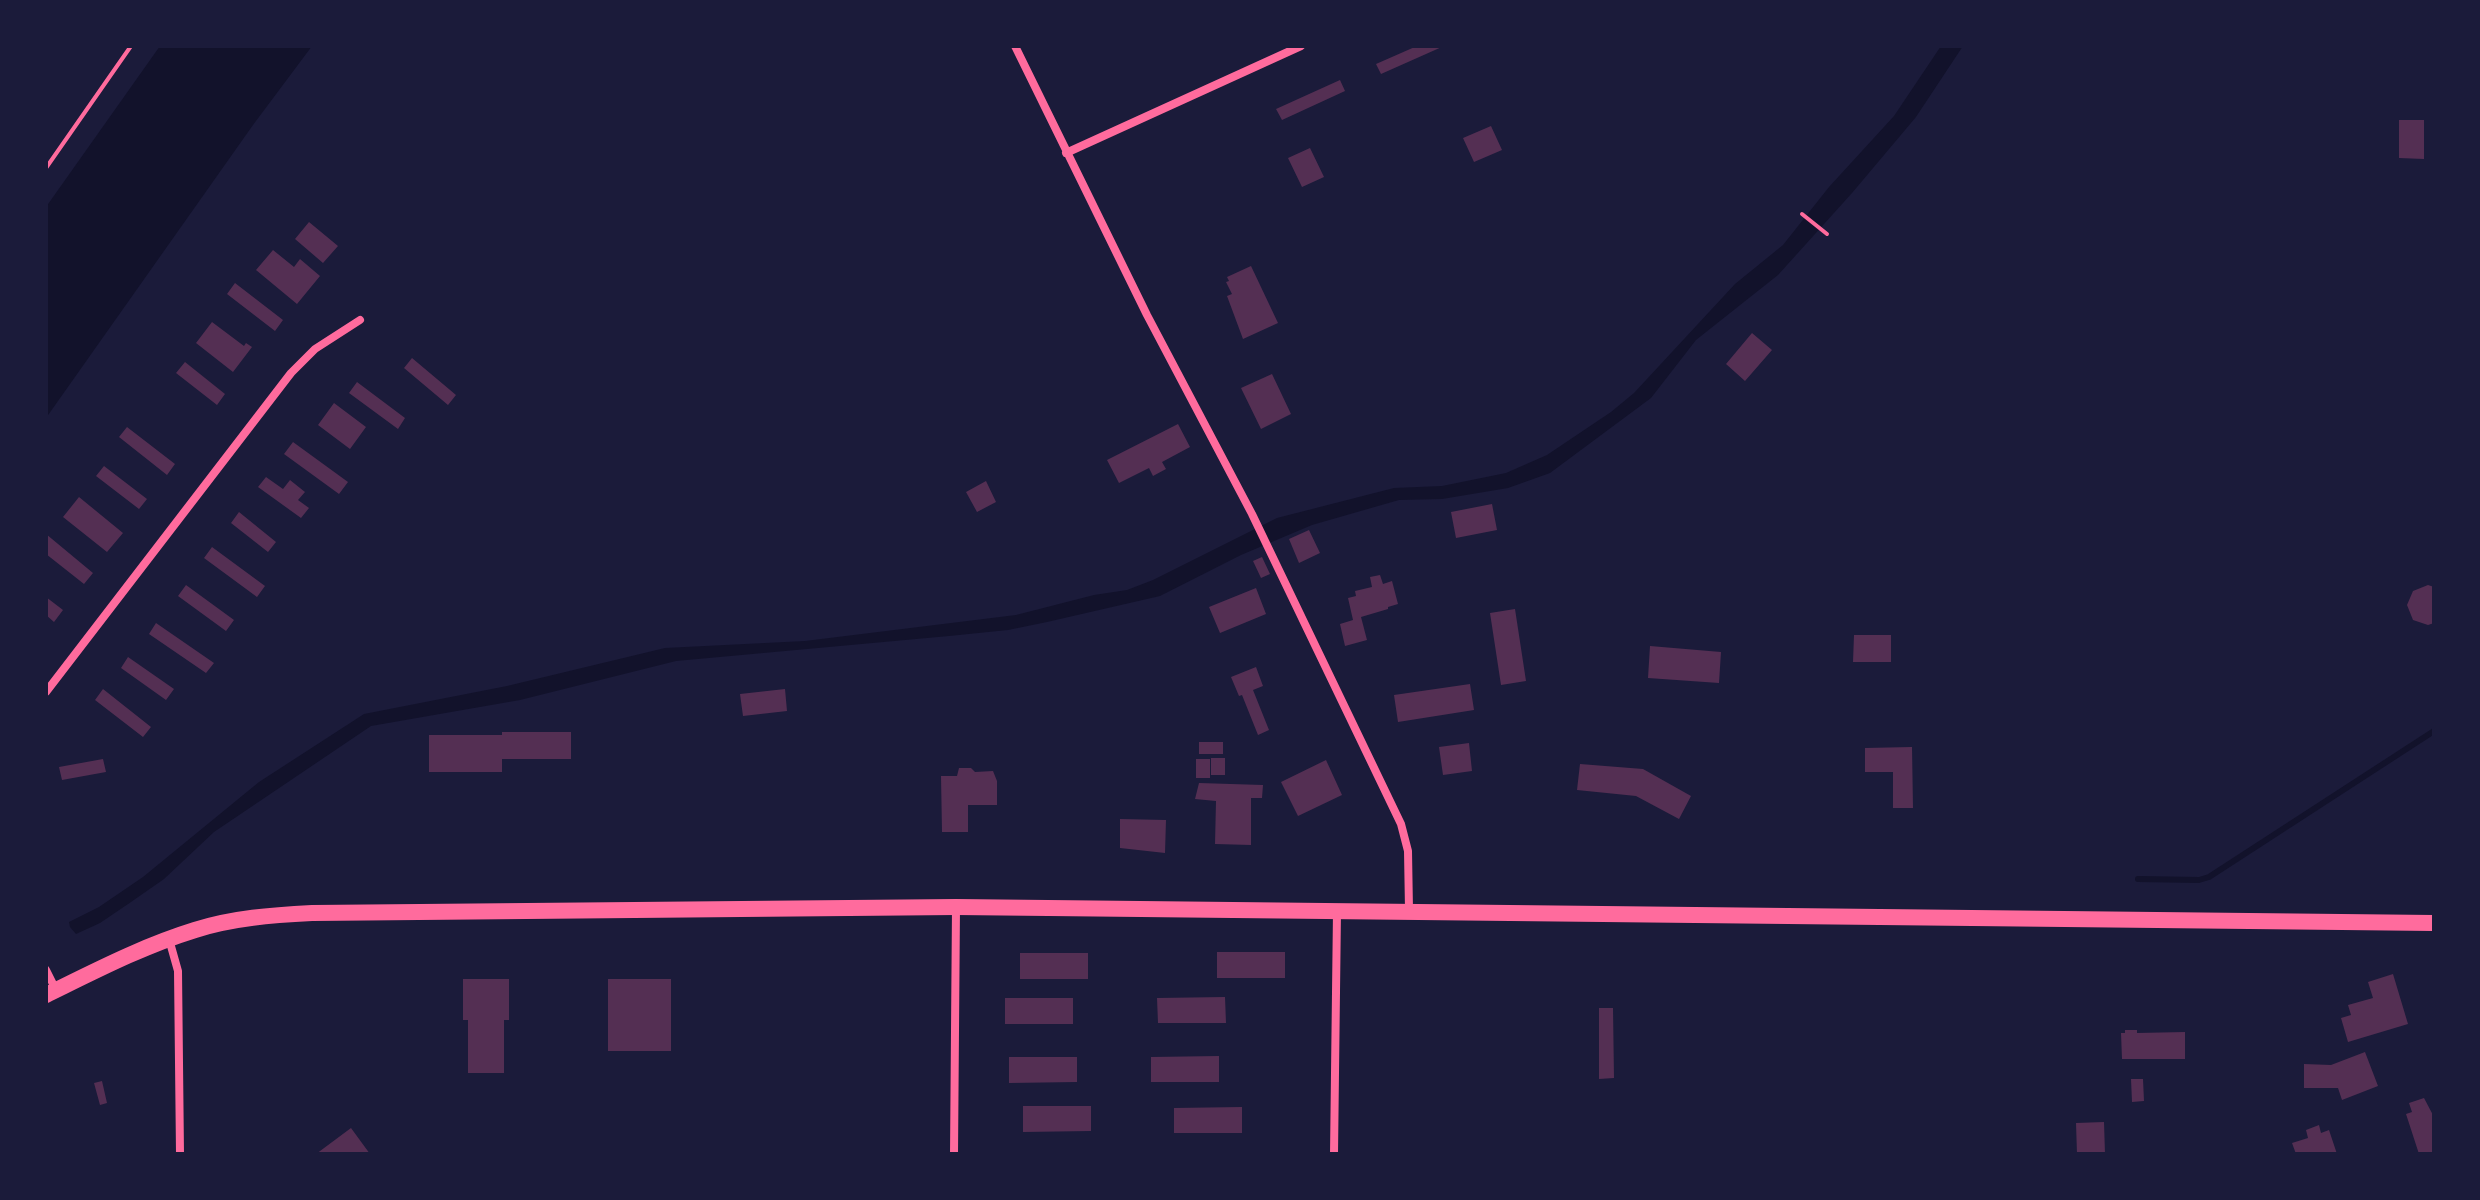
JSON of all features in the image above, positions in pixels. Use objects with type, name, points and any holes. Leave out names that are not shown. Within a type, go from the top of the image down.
[{"type":"main road","points":[[51,992],[169,939],[219,924],[312,913],[956,907],[2434,923]]},
{"type":"street","points":[[1015,46],[1066,153],[1254,519],[1401,824],[1408,851],[1409,910]]},
{"type":"street","points":[[1066,153],[1301,46]]},
{"type":"street","points":[[46,692],[291,373],[315,349],[360,320]]},
{"type":"street","points":[[954,1154],[956,907]]},
{"type":"street","points":[[1334,1154],[1337,910]]},
{"type":"street","points":[[169,939],[178,971],[180,1154]]},
{"type":"street","points":[[46,970],[51,992]]},
{"type":"path","points":[[46,168],[131,46]]},
{"type":"path","points":[[1802,214],[1827,234]]},
{"type":"shaded area","points":[[160,46],[312,46],[46,418],[46,207]]},
{"type":"shaded area","points":[[1941,46],[1963,46],[1916,117],[1778,275],[1696,340],[1651,398],[1550,473],[1508,488],[1442,499],[1399,500],[1312,525],[1241,555],[1160,596],[1047,622],[1008,630],[676,661],[520,700],[371,726],[214,832],[164,879],[100,923],[76,934],[70,927],[69,922],[99,907],[143,877],[259,782],[364,714],[507,686],[665,648],[805,641],[1016,615],[1127,590],[1277,518],[1394,488],[1442,486],[1506,473],[1547,455],[1634,393],[1735,284],[1783,245],[1829,187],[1894,116]]},
{"type":"building","points":[[1417,46],[1444,46],[1381,74],[1376,64]]},
{"type":"building","points":[[1340,80],[1345,91],[1282,120],[1276,109]]},
{"type":"building","points":[[2399,120],[2424,120],[2424,159],[2399,158]]},
{"type":"building","points":[[1491,126],[1502,150],[1474,162],[1463,138]]},
{"type":"building","points":[[1310,148],[1324,177],[1302,187],[1288,158]]},
{"type":"building","points":[[309,222],[338,246],[323,263],[295,239]]},
{"type":"building","points":[[273,250],[294,267],[300,259],[320,276],[297,304],[256,270]]},
{"type":"building","points":[[1251,266],[1278,323],[1243,339],[1227,296],[1232,294],[1226,282],[1229,281],[1227,277]]},
{"type":"building","points":[[235,283],[283,320],[275,331],[227,294]]},
{"type":"building","points":[[212,322],[244,346],[246,343],[252,347],[233,372],[196,343]]},
{"type":"building","points":[[1752,333],[1772,350],[1745,381],[1726,364]]},
{"type":"building","points":[[412,358],[456,395],[448,405],[404,368]]},
{"type":"building","points":[[185,362],[225,394],[217,405],[176,373]]},
{"type":"building","points":[[1272,374],[1291,414],[1261,429],[1241,388]]},
{"type":"building","points":[[357,382],[405,418],[398,429],[349,393]]},
{"type":"building","points":[[334,403],[366,427],[350,449],[318,425]]},
{"type":"building","points":[[1178,424],[1190,447],[1162,462],[1166,469],[1153,476],[1149,468],[1119,483],[1107,460]]},
{"type":"building","points":[[127,427],[175,464],[167,475],[119,437]]},
{"type":"building","points":[[293,442],[348,482],[339,494],[284,454]]},
{"type":"building","points":[[104,466],[147,499],[139,509],[96,476]]},
{"type":"building","points":[[266,477],[283,489],[290,480],[305,492],[298,500],[309,508],[301,518],[258,487]]},
{"type":"building","points":[[986,481],[996,502],[977,512],[966,492]]},
{"type":"building","points":[[79,497],[123,533],[107,552],[63,517]]},
{"type":"building","points":[[1492,504],[1497,530],[1456,538],[1451,512]]},
{"type":"building","points":[[239,512],[276,542],[268,552],[231,523]]},
{"type":"building","points":[[1309,530],[1320,553],[1299,563],[1289,539]]},
{"type":"building","points":[[46,534],[93,573],[84,584],[46,554]]},
{"type":"building","points":[[212,547],[265,586],[257,597],[204,558]]},
{"type":"building","points":[[1262,557],[1270,574],[1261,578],[1253,561]]},
{"type":"building","points":[[1380,575],[1383,584],[1392,581],[1398,604],[1361,617],[1367,640],[1345,646],[1340,624],[1353,620],[1348,598],[1356,596],[1355,591],[1372,587],[1370,577]]},
{"type":"building","points":[[186,585],[234,620],[226,631],[178,596]]},
{"type":"building","points":[[2428,585],[2434,587],[2434,623],[2428,625],[2413,620],[2407,605],[2413,591]]},
{"type":"building","points":[[1256,588],[1266,614],[1220,633],[1209,607]]},
{"type":"building","points":[[46,597],[63,610],[54,622],[46,615]]},
{"type":"building","points":[[1515,609],[1526,681],[1501,685],[1490,613]]},
{"type":"building","points":[[156,623],[214,663],[206,673],[149,634]]},
{"type":"building","points":[[1854,635],[1891,635],[1891,662],[1853,662]]},
{"type":"building","points":[[1650,646],[1721,652],[1719,683],[1648,678]]},
{"type":"building","points":[[128,657],[174,689],[166,700],[121,668]]},
{"type":"building","points":[[1256,667],[1263,686],[1253,690],[1269,730],[1258,735],[1231,677]]},
{"type":"building","points":[[1470,684],[1474,710],[1398,722],[1394,695]]},
{"type":"building","points":[[103,689],[151,727],[143,737],[95,700]]},
{"type":"building","points":[[785,689],[787,711],[743,716],[740,694]]},
{"type":"building","points":[[502,732],[571,732],[571,759],[502,759],[502,772],[429,772],[429,735],[502,735]]},
{"type":"building","points":[[1199,742],[1223,742],[1223,754],[1199,754]]},
{"type":"building","points":[[1469,743],[1472,771],[1443,775],[1439,747]]},
{"type":"building","points":[[1912,747],[1913,808],[1893,808],[1893,772],[1865,772],[1865,748]]},
{"type":"building","points":[[1211,758],[1225,758],[1225,775],[1211,775]]},
{"type":"building","points":[[103,759],[106,772],[62,780],[59,767]]},
{"type":"building","points":[[1196,759],[1210,759],[1210,778],[1196,778]]},
{"type":"building","points":[[1326,760],[1342,795],[1298,816],[1281,782]]},
{"type":"building","points":[[1580,764],[1643,769],[1691,796],[1679,819],[1636,796],[1577,790]]},
{"type":"building","points":[[959,768],[971,768],[975,772],[993,771],[997,781],[997,805],[968,805],[968,832],[942,832],[941,776],[957,776]]},
{"type":"building","points":[[1199,783],[1263,785],[1262,798],[1251,798],[1251,845],[1215,844],[1216,801],[1195,799]]},
{"type":"building","points":[[1120,819],[1166,820],[1165,853],[1120,848]]},
{"type":"building","points":[[1217,952],[1285,952],[1285,978],[1217,978]]},
{"type":"building","points":[[1020,953],[1088,953],[1088,979],[1020,979]]},
{"type":"building","points":[[2393,974],[2408,1024],[2348,1042],[2341,1018],[2351,1015],[2348,1005],[2373,998],[2368,982]]},
{"type":"building","points":[[463,979],[509,979],[509,1020],[504,1020],[504,1073],[468,1073],[468,1020],[463,1020]]},
{"type":"building","points":[[608,979],[671,979],[671,1051],[608,1051]]},
{"type":"building","points":[[1225,997],[1226,1023],[1158,1023],[1157,998]]},
{"type":"building","points":[[1005,998],[1073,998],[1073,1024],[1005,1024]]},
{"type":"building","points":[[1599,1008],[1613,1008],[1614,1078],[1599,1079]]},
{"type":"building","points":[[2137,1030],[2137,1033],[2185,1032],[2185,1059],[2122,1059],[2121,1033]]},
{"type":"building","points":[[2365,1052],[2378,1086],[2342,1100],[2338,1088],[2304,1088],[2304,1064],[2331,1065]]},
{"type":"building","points":[[1219,1056],[1219,1082],[1151,1082],[1151,1057]]},
{"type":"building","points":[[1009,1057],[1077,1057],[1077,1082],[1009,1083]]},
{"type":"building","points":[[2131,1079],[2143,1079],[2144,1101],[2132,1102]]},
{"type":"building","points":[[102,1081],[107,1103],[100,1105],[94,1083]]},
{"type":"building","points":[[2424,1098],[2434,1117],[2434,1154],[2419,1154],[2406,1114],[2412,1112],[2409,1103]]},
{"type":"building","points":[[1023,1106],[1091,1106],[1091,1131],[1023,1132]]},
{"type":"building","points":[[1242,1107],[1242,1133],[1174,1133],[1174,1108]]},
{"type":"building","points":[[2104,1122],[2105,1154],[2077,1154],[2076,1123]]},
{"type":"building","points":[[2319,1125],[2321,1133],[2329,1130],[2337,1154],[2296,1154],[2292,1143],[2308,1138],[2306,1130]]},
{"type":"building","points":[[351,1128],[370,1154],[316,1154]]},
{"type":"waterway","points":[[2138,879],[2199,880],[2209,877],[2434,731]]}]
